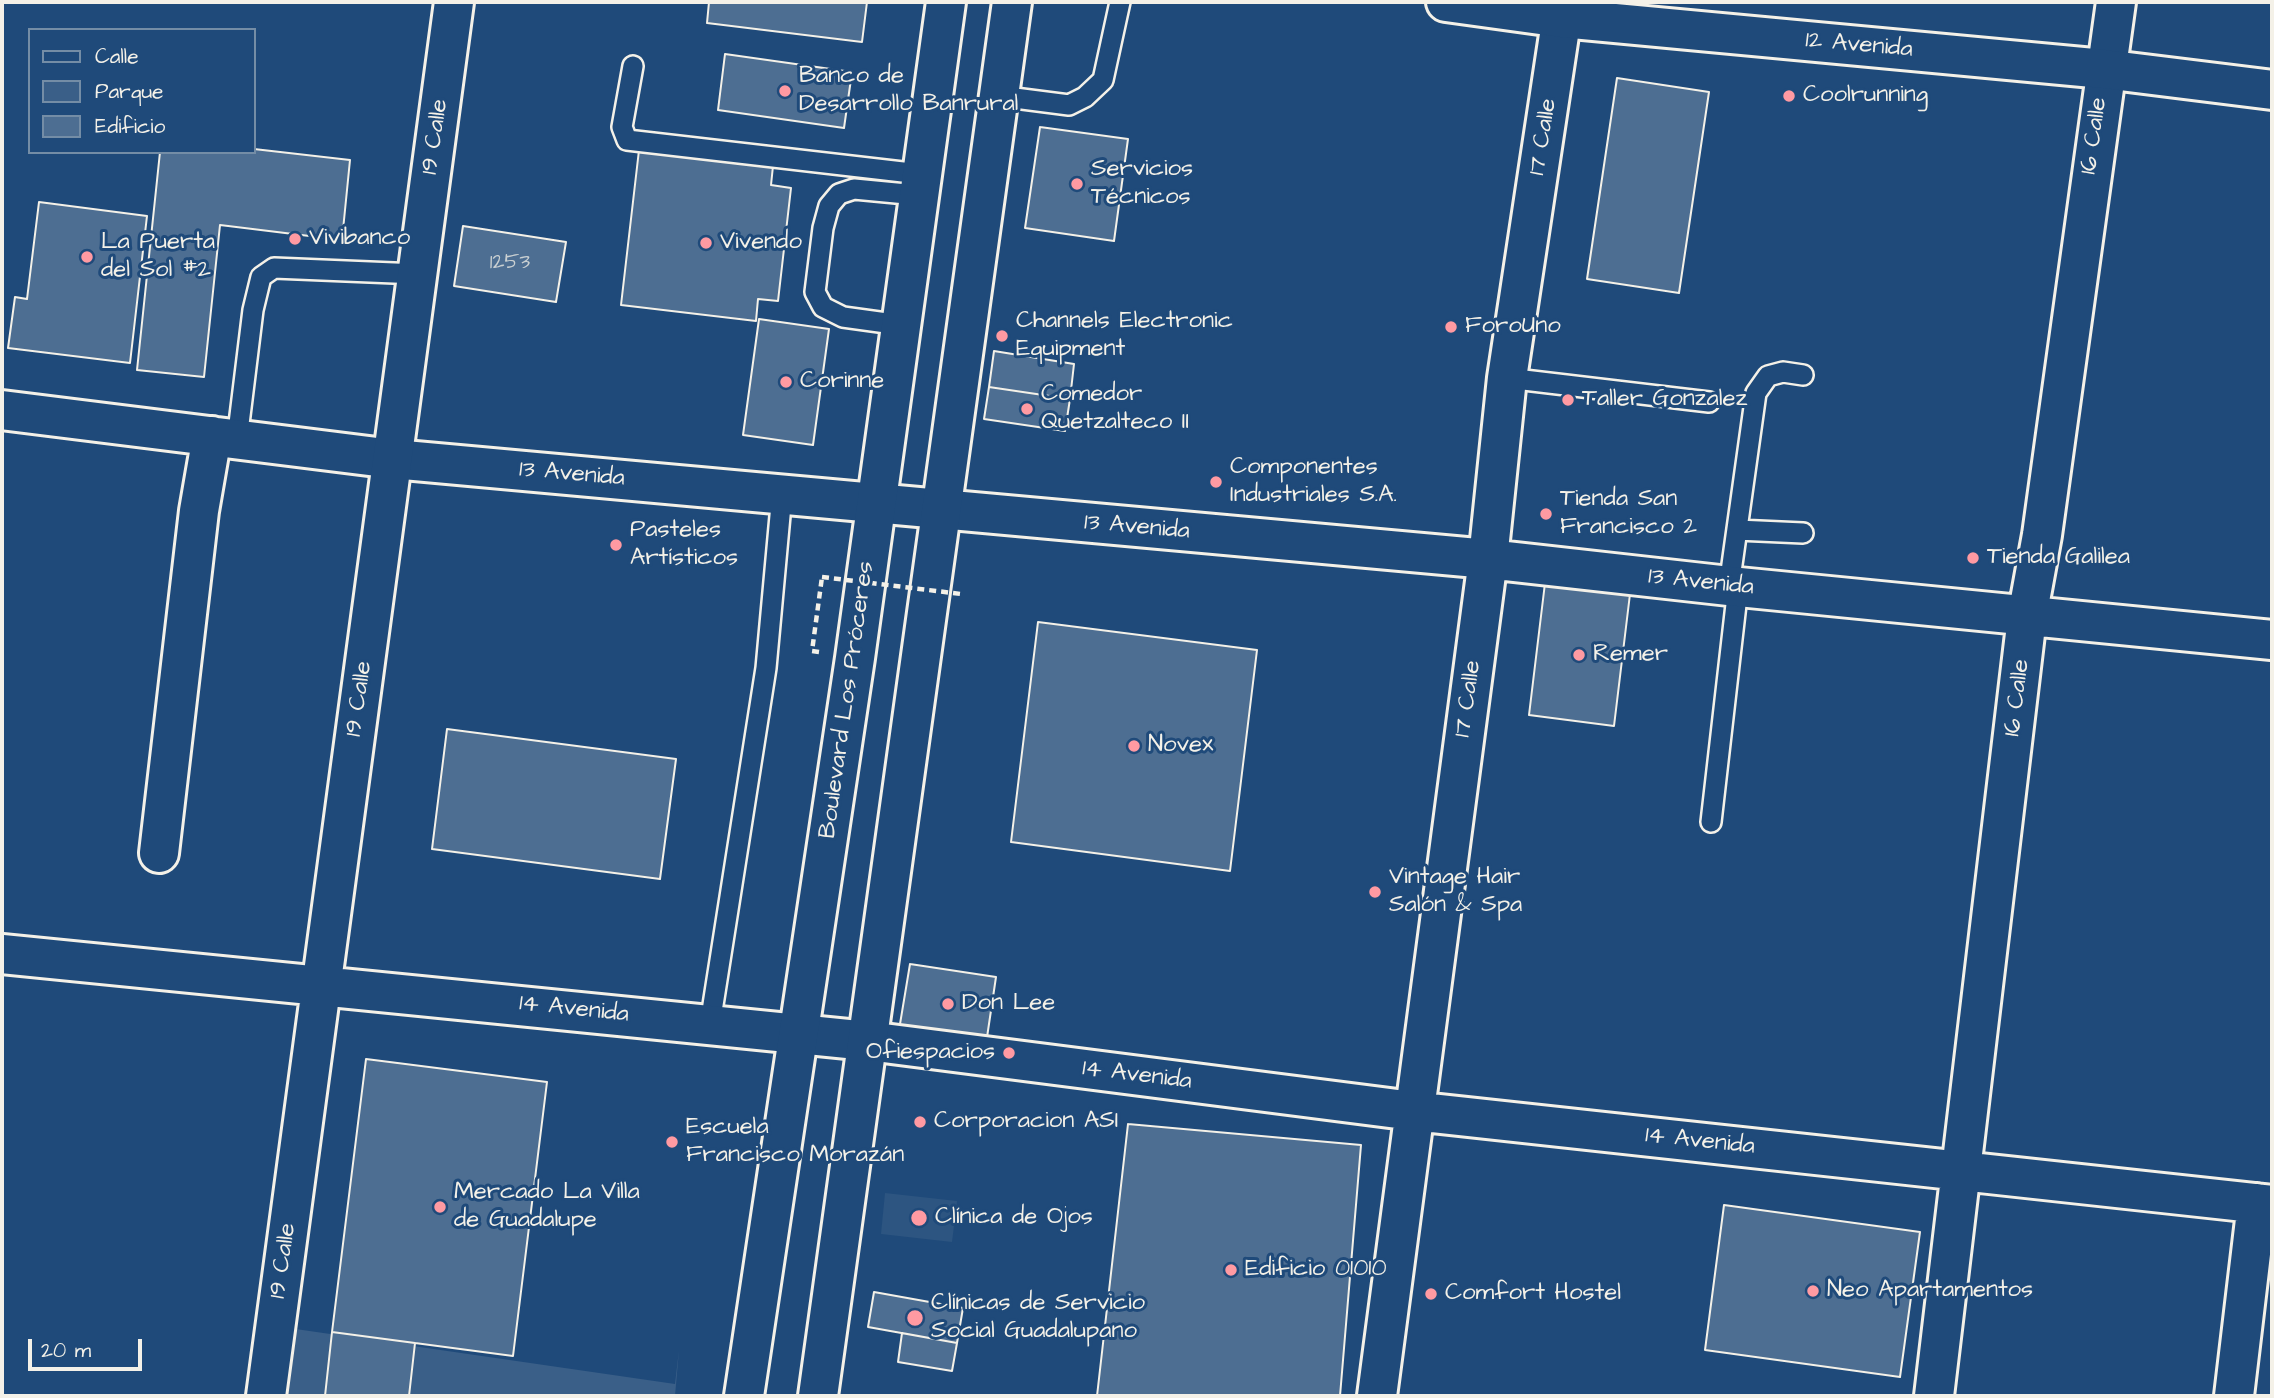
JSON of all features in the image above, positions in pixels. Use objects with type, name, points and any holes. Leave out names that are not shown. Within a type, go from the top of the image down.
[{"type":"main road","name":"19 Calle","points":[[266,1396],[453,2]]},
{"type":"main road","name":"Boulevard Los Próceres","points":[[744,1396],[800,1034],[946,2]]},
{"type":"main road","points":[[818,1396],[1012,2]]},
{"type":"main road","name":"12 Avenida","points":[[1446,2],[1563,10],[2272,90]]},
{"type":"main road","name":"16 Calle","points":[[1934,1396],[2027,617],[2042,535],[2104,69],[2116,2]]},
{"type":"main road","name":"17 Calle","points":[[1377,1396],[1488,559],[1507,378],[1563,10]]},
{"type":"main road","name":"13 Avenida","points":[[2,410],[393,459],[1488,559],[1734,587],[2272,640]]},
{"type":"main road","points":[[159,853],[199,511],[225,438]]},
{"type":"main road","name":"14 Avenida","points":[[2,954],[868,1041],[1413,1111],[2264,1204]]},
{"type":"main road","points":[[2234,1396],[2264,1204]]},
{"type":"lane","points":[[999,96],[1069,105],[1085,97],[1103,80],[1120,2]]},
{"type":"lane","points":[[634,66],[622,127],[627,140],[918,185]]},
{"type":"lane","points":[[901,325],[842,317],[823,307],[815,292],[823,228],[829,206],[839,194],[854,189],[918,185]]},
{"type":"lane","points":[[225,438],[261,278],[274,268],[418,274]]},
{"type":"lane","points":[[1711,822],[1737,530],[1756,393],[1768,376],[1783,372],[1803,375]]},
{"type":"lane","points":[[1507,378],[1709,402]]},
{"type":"lane","points":[[710,1024],[766,668],[782,494]]},
{"type":"lane","points":[[1737,530],[1803,533]]},
{"type":"path","points":[[812,651],[822,577],[961,594]]},
{"type":"shaded area","name":"Clínica de Ojos","points":[[885,1193],[957,1201],[952,1242],[881,1234]]},
{"type":"green space","points":[[275,1326],[675,1384],[679,1350],[675,1396],[266,1396]]},
{"type":"building","points":[[709,2],[867,2],[862,42],[707,23]]},
{"type":"building","name":"Banco de Desarrollo Banrural","points":[[725,54],[852,72],[844,128],[718,110]]},
{"type":"building","points":[[1617,78],[1709,92],[1679,293],[1587,279]]},
{"type":"building","name":"Servicios Técnicos","points":[[1040,127],[1128,139],[1114,241],[1025,228]]},
{"type":"building","points":[[256,149],[350,160],[342,240],[220,225],[204,377],[137,370],[160,154],[256,154]]},
{"type":"building","name":"Vivendo","points":[[639,150],[773,166],[771,185],[791,188],[778,301],[758,299],[756,321],[621,305]]},
{"type":"building","name":"La Puerta del Sol #2","points":[[39,202],[147,216],[130,363],[8,348],[15,297],[27,299]]},
{"type":"building","points":[[463,226],[566,242],[556,302],[454,286]]},
{"type":"building","name":"Corinne","points":[[759,319],[829,329],[813,445],[743,435]]},
{"type":"building","points":[[994,351],[1074,364],[1070,399],[989,387]]},
{"type":"building","name":"Comedor Quetzalteco II","points":[[989,387],[1070,399],[1065,431],[984,419]]},
{"type":"building","name":"Remer","points":[[1545,583],[1630,594],[1614,726],[1529,715]]},
{"type":"building","name":"Novex","points":[[1038,622],[1257,650],[1230,871],[1011,842]]},
{"type":"building","points":[[447,729],[676,759],[660,879],[432,849]]},
{"type":"building","name":"Don Lee","points":[[910,964],[996,977],[986,1044],[899,1030]]},
{"type":"building","name":"Mercado La Villa de Guadalupe","points":[[366,1059],[547,1082],[513,1356],[332,1332]]},
{"type":"building","name":"Edificio 01010","points":[[1128,1124],[1361,1145],[1340,1396],[1097,1396]]},
{"type":"building","name":"Neo Apartamentos","points":[[1724,1205],[1920,1232],[1900,1377],[1705,1350]]},
{"type":"building","name":"Clínicas de Servicio Social Guadalupano","points":[[874,1292],[963,1308],[957,1343],[868,1327]]},
{"type":"building","points":[[332,1332],[415,1343],[409,1396],[325,1396]]},
{"type":"building","points":[[902,1333],[957,1343],[952,1371],[898,1362]]},
{"type":"place","name":"Banco de Desarrollo Banrural","points":[[785,91]]},
{"type":"place","name":"Coolrunning","points":[[1789,96]]},
{"type":"place","name":"Servicios Técnicos","points":[[1077,184]]},
{"type":"place","name":"Vivibanco","points":[[295,239]]},
{"type":"place","name":"Vivendo","points":[[706,243]]},
{"type":"place","name":"La Puerta del Sol #2","points":[[87,257]]},
{"type":"place","name":"ForoUno","points":[[1451,327]]},
{"type":"place","name":"Channels Electronic Equipment","points":[[1002,336]]},
{"type":"place","name":"Corinne","points":[[786,382]]},
{"type":"place","name":"Taller Gonzalez","points":[[1568,400]]},
{"type":"place","name":"Comedor Quetzalteco II","points":[[1027,409]]},
{"type":"place","name":"Componentes Industriales S.A.","points":[[1216,482]]},
{"type":"place","name":"Tienda San Francisco 2","points":[[1546,514]]},
{"type":"place","name":"Pasteles Artísticos","points":[[616,545]]},
{"type":"place","name":"Tienda Galilea","points":[[1973,558]]},
{"type":"place","name":"Remer","points":[[1579,655]]},
{"type":"place","name":"Novex","points":[[1134,746]]},
{"type":"place","name":"Vintage Hair Salón & Spa","points":[[1375,892]]},
{"type":"place","name":"Don Lee","points":[[948,1004]]},
{"type":"place","name":"Ofiespacios","points":[[1009,1053]]},
{"type":"place","name":"Corporacion ASI","points":[[920,1122]]},
{"type":"place","name":"Escuela Francisco Morazán","points":[[672,1142]]},
{"type":"place","name":"Mercado La Villa de Guadalupe","points":[[440,1207]]},
{"type":"place","name":"Clínica de Ojos","points":[[919,1218]]},
{"type":"place","name":"Edificio 01010","points":[[1231,1270]]},
{"type":"place","name":"Neo Apartamentos","points":[[1813,1291]]},
{"type":"place","name":"Comfort Hostel","points":[[1431,1294]]},
{"type":"place","name":"Clínicas de Servicio Social Guadalupano","points":[[915,1318]]}]
